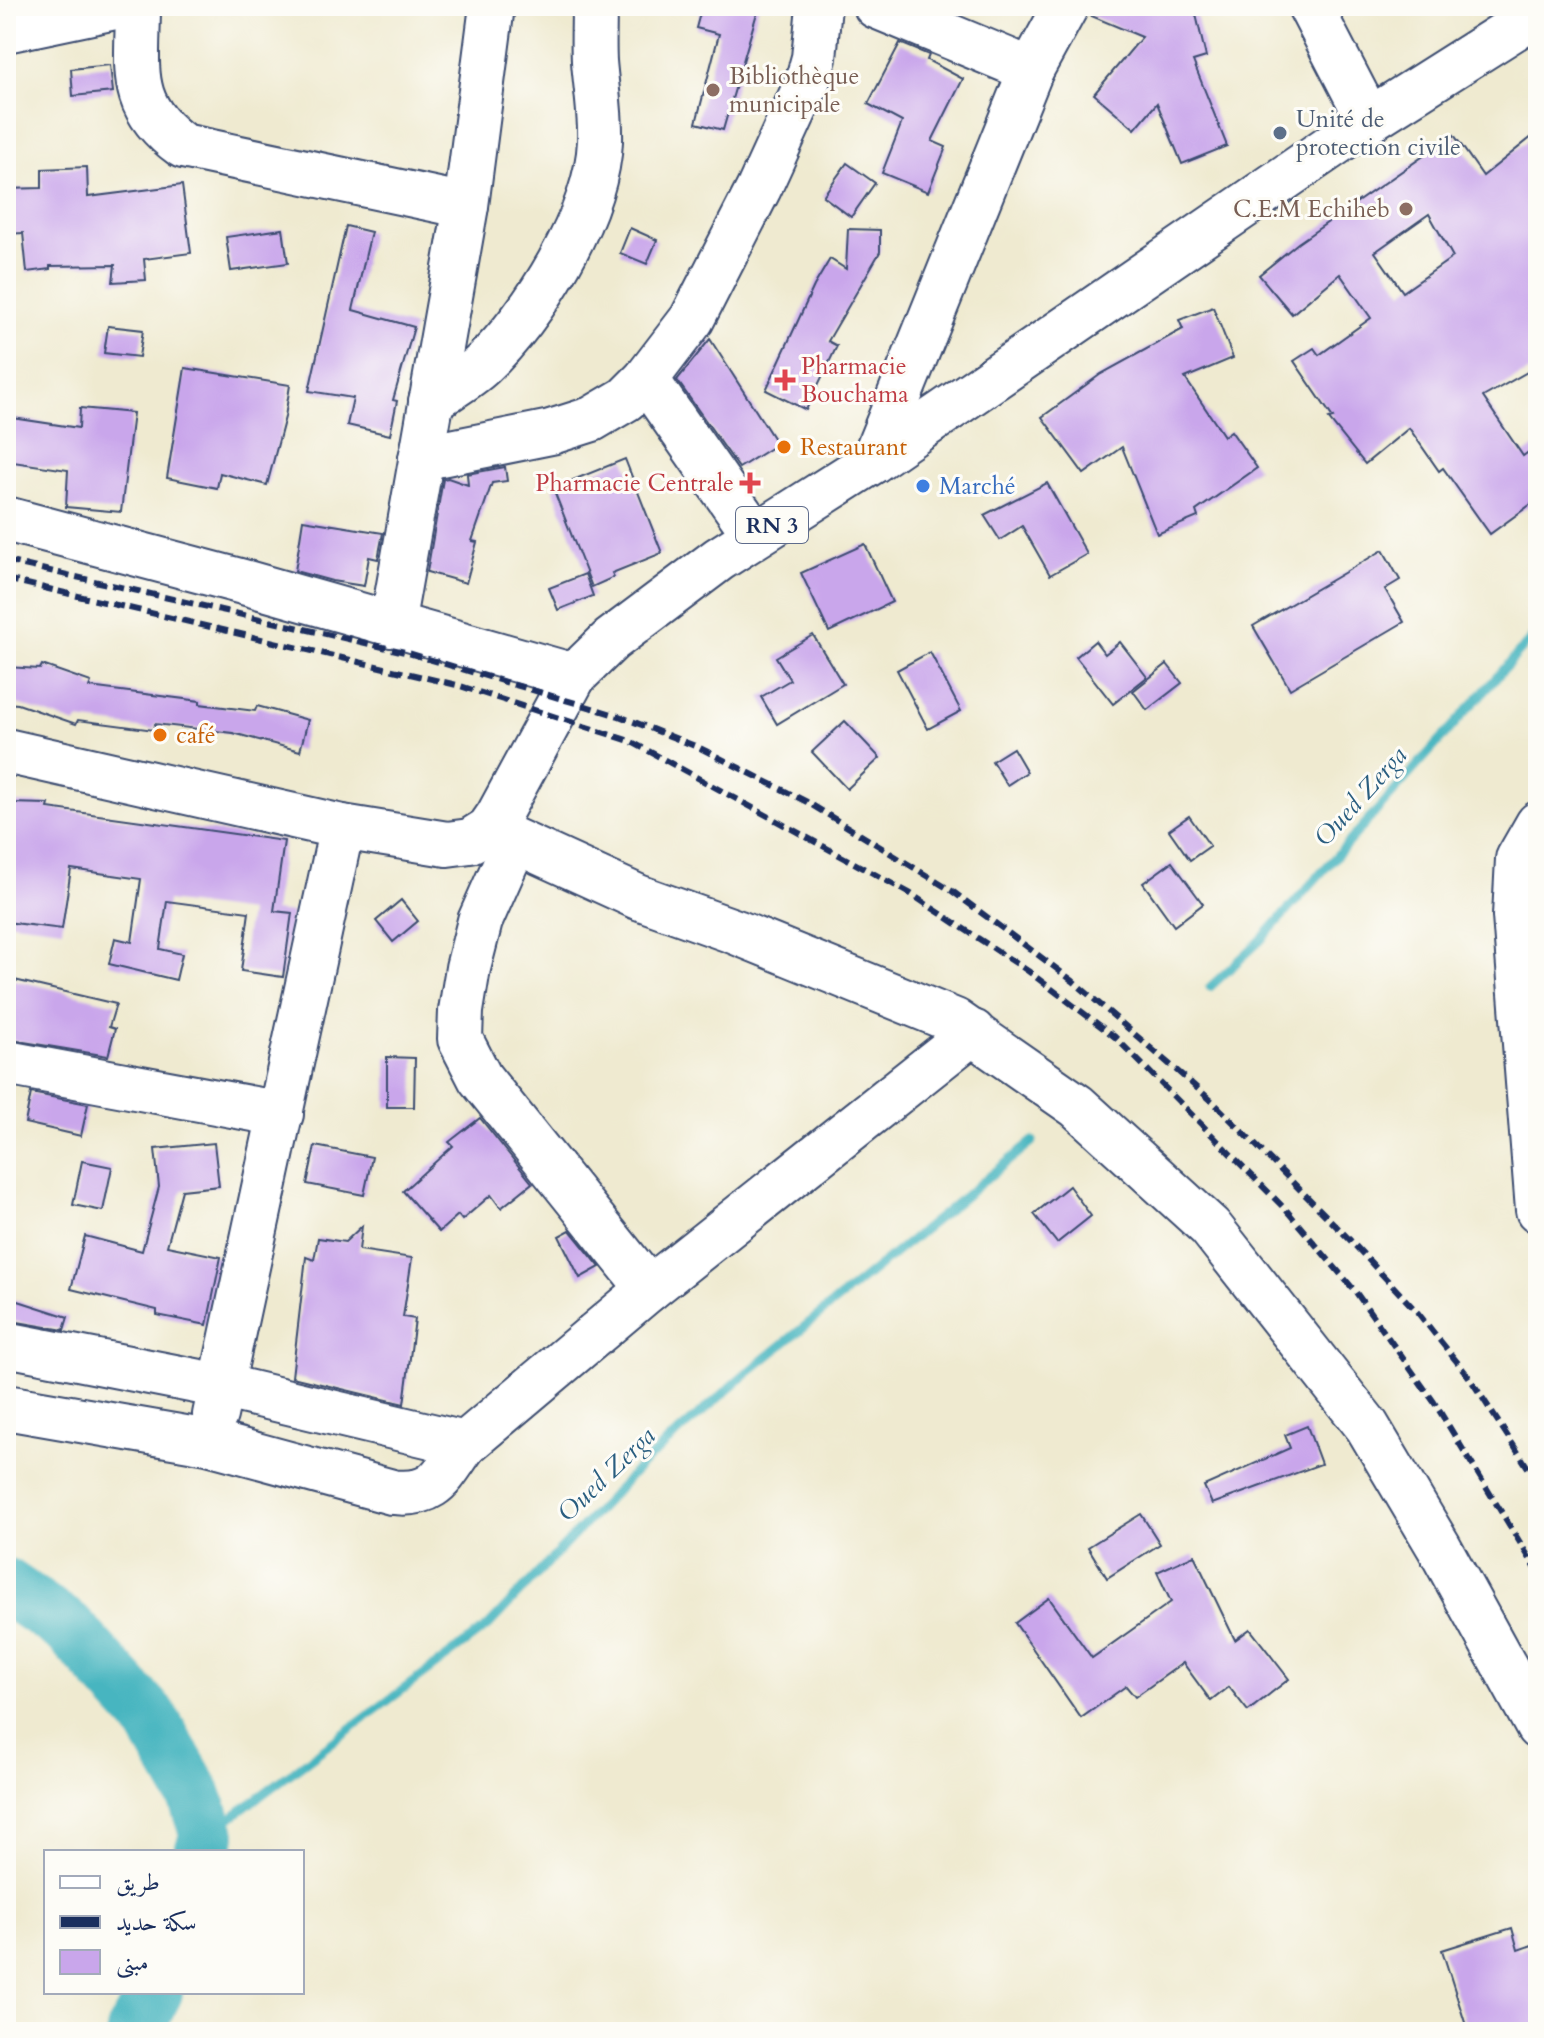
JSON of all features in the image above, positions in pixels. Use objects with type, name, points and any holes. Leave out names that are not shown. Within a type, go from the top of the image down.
[{"type":"street","points":[[6,30],[120,6]]},
{"type":"street","points":[[138,6],[138,81],[146,108],[161,130],[183,146],[466,206]]},
{"type":"street","points":[[392,625],[466,206],[492,6]]},
{"type":"street","points":[[431,401],[479,368],[515,330],[563,256],[594,176],[600,141],[594,6]]},
{"type":"street","points":[[594,56],[619,6]]},
{"type":"street","points":[[421,458],[551,432],[592,419],[626,399],[646,379],[692,319],[759,188],[807,83],[814,58],[819,6]]},
{"type":"street","points":[[876,6],[1031,70]]},
{"type":"street","points":[[873,461],[1031,70],[1066,6]]},
{"type":"street","points":[[1310,6],[1369,120]]},
{"type":"street","name":"RN 3","points":[[502,836],[511,793],[574,676],[611,640],[755,535],[873,461],[1369,120],[1538,13]]},
{"type":"street","points":[[646,379],[755,535]]},
{"type":"street","points":[[6,519],[574,676]]},
{"type":"street","points":[[6,751],[342,827],[447,844],[502,836],[638,897],[736,932],[955,1021],[973,1032],[1077,1106],[1220,1239],[1367,1426],[1439,1547],[1538,1727]]},
{"type":"street","points":[[1538,824],[1518,859],[1515,916],[1538,1210]]},
{"type":"street","points":[[208,1442],[342,827]]},
{"type":"street","points":[[502,836],[468,968],[460,1039],[480,1078],[649,1289]]},
{"type":"street","points":[[6,1407],[208,1442],[392,1492],[409,1494],[433,1487],[465,1444],[649,1289],[973,1032]]},
{"type":"street","points":[[6,1063],[281,1114]]},
{"type":"street","points":[[6,1344],[221,1386],[465,1444]]},
{"type":"building","points":[[702,6],[759,6],[723,130],[696,123],[719,34],[696,28]]},
{"type":"building","points":[[1091,6],[1194,6],[1206,57],[1193,61],[1227,146],[1182,164],[1157,103],[1135,129],[1094,94],[1142,37],[1089,15]]},
{"type":"building","points":[[900,43],[929,55],[927,60],[963,79],[932,141],[946,147],[928,192],[882,173],[902,122],[868,104]]},
{"type":"building","points":[[110,65],[113,92],[73,96],[71,69]]},
{"type":"building","points":[[1538,132],[1538,366],[1483,397],[1523,456],[1538,445],[1538,499],[1490,534],[1443,468],[1439,471],[1409,428],[1365,464],[1329,419],[1333,418],[1294,361],[1314,348],[1319,355],[1371,318],[1340,274],[1292,314],[1259,275],[1298,243],[1454,135],[1483,176]],"holes":[[[1429,214],[1453,257],[1403,292],[1375,252]]]},
{"type":"building","points":[[847,163],[875,183],[851,217],[823,196]]},
{"type":"building","points":[[87,167],[88,197],[182,185],[191,253],[144,259],[146,280],[113,282],[115,265],[50,266],[50,269],[27,272],[23,233],[6,234],[6,189],[42,188],[42,169]]},
{"type":"building","points":[[346,226],[371,232],[353,310],[414,327],[393,400],[397,401],[390,435],[347,425],[353,398],[309,391]]},
{"type":"building","points":[[630,228],[657,240],[647,264],[620,253]]},
{"type":"building","points":[[283,229],[288,263],[231,271],[226,237]]},
{"type":"building","points":[[848,229],[880,230],[880,252],[828,341],[837,346],[806,410],[766,390],[814,286],[830,259],[846,269]]},
{"type":"building","points":[[1213,307],[1233,358],[1185,378],[1224,436],[1231,431],[1257,468],[1196,511],[1198,517],[1157,534],[1122,447],[1084,474],[1042,417],[1101,374],[1183,329],[1179,320]]},
{"type":"building","points":[[108,326],[143,330],[139,357],[104,353]]},
{"type":"building","points":[[710,339],[777,444],[739,468],[677,380]]},
{"type":"building","points":[[185,368],[290,385],[267,485],[220,473],[217,488],[167,478]]},
{"type":"building","points":[[80,408],[133,413],[121,512],[66,507],[68,470],[6,461],[6,417],[79,428]]},
{"type":"building","points":[[625,459],[662,553],[612,573],[614,577],[592,587],[553,488]]},
{"type":"building","points":[[505,467],[507,481],[492,483],[472,541],[477,542],[466,583],[427,572],[443,479],[468,485],[467,474]]},
{"type":"building","points":[[1047,483],[1087,554],[1050,575],[1022,526],[1000,540],[984,515]]},
{"type":"building","points":[[303,520],[383,533],[378,559],[369,557],[364,586],[295,571]]},
{"type":"building","points":[[865,544],[892,602],[829,632],[801,573]]},
{"type":"building","points":[[1383,550],[1400,580],[1385,589],[1404,622],[1290,689],[1253,626]]},
{"type":"building","points":[[585,574],[593,596],[558,610],[549,588]]},
{"type":"building","points":[[813,635],[843,684],[777,724],[761,697],[790,680],[776,657]]},
{"type":"building","points":[[1095,641],[1105,654],[1120,642],[1147,677],[1113,704],[1076,657]]},
{"type":"building","points":[[930,652],[961,711],[928,729],[897,670]]},
{"type":"building","points":[[1167,664],[1182,683],[1147,710],[1133,691]]},
{"type":"building","points":[[42,665],[91,682],[89,687],[255,711],[257,706],[308,720],[300,751],[233,733],[155,724],[154,730],[78,720],[76,724],[18,704],[6,703],[6,667],[40,669]]},
{"type":"building","points":[[845,721],[880,758],[847,789],[812,752]]},
{"type":"building","points":[[1013,748],[1027,772],[1007,785],[992,761]]},
{"type":"building","points":[[8,803],[49,804],[48,808],[284,841],[274,911],[292,913],[283,977],[241,971],[249,912],[167,901],[160,949],[182,954],[176,980],[109,964],[115,938],[132,942],[141,879],[71,869],[62,929],[6,922]]},
{"type":"building","points":[[1189,816],[1210,846],[1190,860],[1169,830]]},
{"type":"building","points":[[1172,862],[1203,904],[1174,926],[1143,883]]},
{"type":"building","points":[[401,900],[418,921],[393,942],[376,921]]},
{"type":"building","points":[[6,978],[116,1004],[109,1027],[115,1029],[108,1056],[6,1039]]},
{"type":"building","points":[[387,1057],[415,1058],[414,1107],[387,1107]]},
{"type":"building","points":[[31,1093],[88,1104],[81,1136],[25,1123]]},
{"type":"building","points":[[480,1118],[532,1183],[501,1208],[491,1195],[462,1220],[458,1215],[439,1232],[403,1191],[453,1146],[449,1142]]},
{"type":"building","points":[[214,1143],[219,1186],[182,1190],[167,1246],[221,1257],[207,1325],[157,1315],[157,1310],[71,1289],[85,1236],[142,1251],[159,1187],[155,1149]]},
{"type":"building","points":[[315,1146],[372,1157],[364,1195],[307,1184]]},
{"type":"building","points":[[82,1161],[112,1167],[103,1211],[73,1205]]},
{"type":"building","points":[[1069,1186],[1091,1216],[1057,1243],[1034,1214]]},
{"type":"building","points":[[362,1226],[359,1250],[412,1258],[403,1317],[415,1319],[404,1404],[292,1377],[306,1257],[314,1260],[318,1238],[345,1242]]},
{"type":"building","points":[[570,1230],[600,1267],[580,1278],[559,1236]]},
{"type":"building","points":[[6,1297],[68,1317],[64,1330],[6,1320]]},
{"type":"building","points":[[1307,1426],[1321,1464],[1212,1504],[1204,1486],[1290,1448],[1285,1435]]},
{"type":"building","points":[[1141,1514],[1160,1544],[1107,1578],[1088,1547]]},
{"type":"building","points":[[1194,1555],[1235,1640],[1250,1629],[1289,1679],[1248,1711],[1229,1687],[1211,1701],[1183,1663],[1135,1697],[1126,1686],[1081,1718],[1015,1623],[1049,1598],[1092,1658],[1171,1602],[1157,1572]]},
{"type":"building","points":[[1512,1928],[1518,1950],[1538,1943],[1538,2032],[1468,2032],[1442,1950]]},
{"type":"waterway","name":"Oued Zerga","points":[[1210,987],[1260,941],[1538,631]]},
{"type":"waterway","name":"Oued Zerga","points":[[208,1835],[488,1626],[640,1466],[746,1374],[1033,1141]]},
{"type":"waterway","points":[[6,1586],[68,1628],[151,1719],[195,1796],[208,1835],[203,1850]]},
{"type":"waterway","points":[[134,2032],[154,1994]]},
{"type":"railway","points":[[6,561],[405,652],[619,716],[700,748],[807,802],[952,891],[1073,981],[1212,1101],[1418,1313],[1469,1377],[1538,1483]]},
{"type":"railway","points":[[6,579],[457,685],[630,741],[911,894],[1028,971],[1115,1037],[1287,1211],[1355,1291],[1434,1402],[1538,1572]]},
{"type":"place","name":"Bibliothèque municipale","points":[[713,90]]},
{"type":"place","name":"Unité de protection civile","points":[[1280,133]]},
{"type":"place","name":"C.E.M Echiheb","points":[[1406,209]]},
{"type":"place","name":"Pharmacie Bouchama","points":[[785,380]]},
{"type":"place","name":"Restaurant","points":[[784,447]]},
{"type":"place","name":"Pharmacie Centrale","points":[[750,483]]},
{"type":"place","name":"Marché","points":[[923,486]]},
{"type":"place","name":"café","points":[[160,735]]}]
